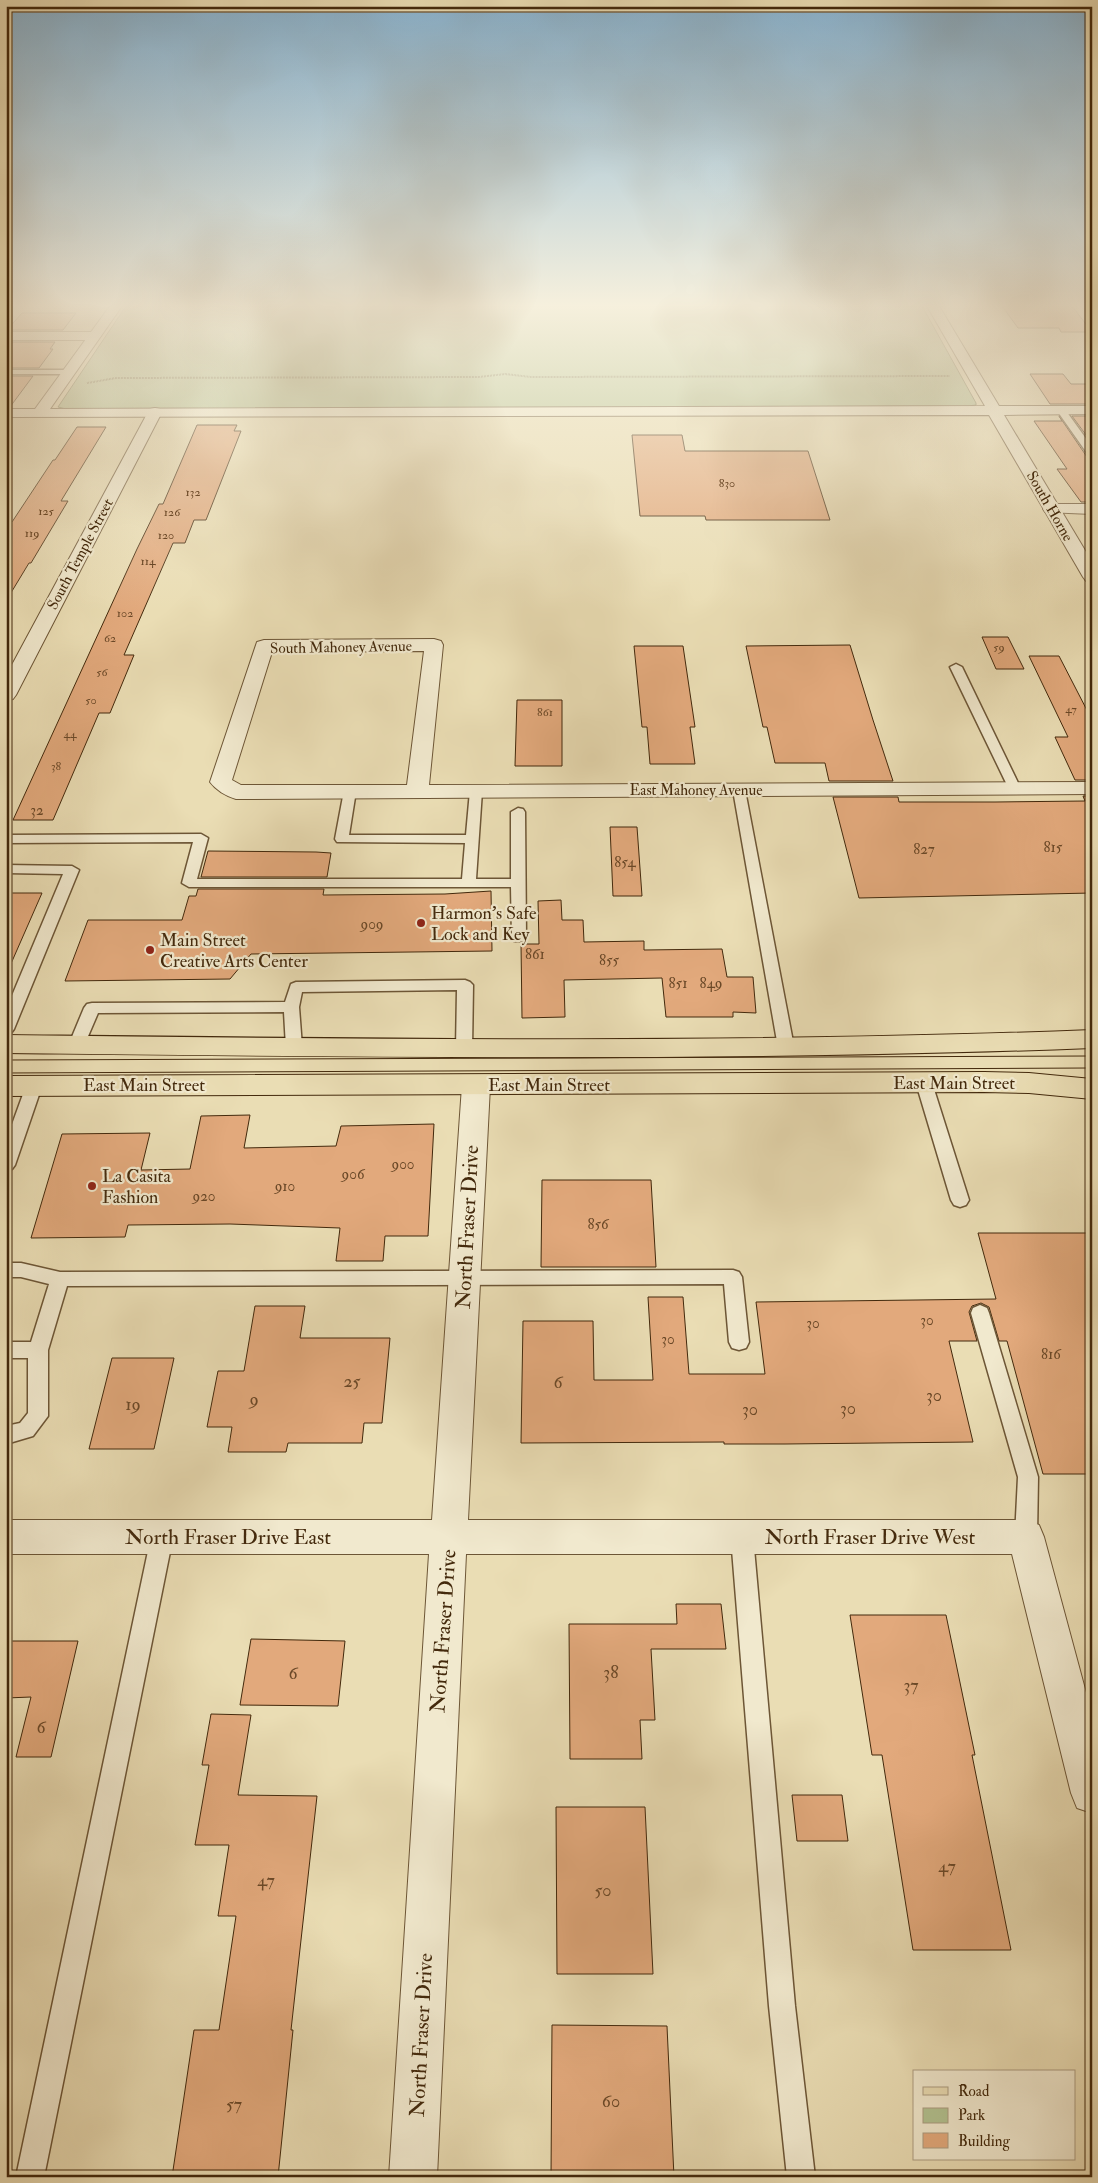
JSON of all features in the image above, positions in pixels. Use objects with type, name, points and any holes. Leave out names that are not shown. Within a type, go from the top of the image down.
[{"type":"main road","name":"East Main Street","points":[[6,1044],[464,1049],[786,1047],[1092,1039]]},
{"type":"main road","name":"East Main Street","points":[[6,1086],[1029,1083],[1092,1089]]},
{"type":"street","points":[[40,412],[43,408]]},
{"type":"street","name":"South Horne","points":[[992,408],[1092,578]]},
{"type":"street","points":[[6,413],[1092,410]]},
{"type":"street","name":"South Temple Street","points":[[6,695],[155,412]]},
{"type":"street","points":[[1052,509],[1092,509]]},
{"type":"street","name":"South Mahoney Avenue","points":[[300,792],[236,792],[221,782],[264,646],[434,645],[417,791]]},
{"type":"street","name":"East Mahoney Avenue","points":[[300,792],[1092,788]]},
{"type":"street","name":"North Fraser Drive","points":[[413,2177],[476,1086]]},
{"type":"street","name":"North Fraser Drive East","points":[[6,1536],[449,1538]]},
{"type":"street","name":"North Fraser Drive West","points":[[449,1538],[1026,1538]]},
{"type":"street","points":[[1026,1538],[1092,1793]]},
{"type":"lane","points":[[1061,410],[1092,454]]},
{"type":"lane","points":[[956,667],[1015,789]]},
{"type":"lane","points":[[739,790],[786,1047]]},
{"type":"lane","points":[[469,882],[476,791]]},
{"type":"lane","points":[[350,792],[342,839],[472,839]]},
{"type":"lane","points":[[518,812],[519,938]]},
{"type":"lane","points":[[6,839],[201,838],[189,883],[518,883]]},
{"type":"lane","points":[[6,870],[72,870],[12,998],[6,1029]]},
{"type":"lane","points":[[294,1047],[291,1007],[296,987],[465,985],[464,1049]]},
{"type":"lane","points":[[77,1044],[92,1008],[291,1007]]},
{"type":"lane","points":[[924,1083],[960,1200]]},
{"type":"lane","points":[[6,1165],[34,1086]]},
{"type":"lane","points":[[6,1270],[21,1270],[60,1279],[733,1277],[739,1342]]},
{"type":"lane","points":[[6,1435],[26,1430],[38,1416],[38,1350],[60,1279]]},
{"type":"lane","points":[[980,1313],[1028,1477],[1026,1538]]},
{"type":"lane","points":[[6,1350],[38,1350]]},
{"type":"lane","points":[[30,2177],[162,1537]]},
{"type":"lane","points":[[742,1538],[782,2006],[801,2177]]},
{"type":"green space","points":[[61,408],[405,408],[66,409]]},
{"type":"building","points":[[1059,416],[1087,457],[1092,459],[1092,502],[1081,502],[1057,469],[1067,469],[1034,421],[1062,421]]},
{"type":"building","points":[[1072,416],[1092,416],[1092,443]]},
{"type":"building","points":[[197,425],[237,425],[234,431],[241,431],[206,520],[194,520],[185,543],[173,543],[124,655],[134,655],[110,713],[99,713],[53,820],[13,820],[137,549],[159,504],[163,504]]},
{"type":"building","points":[[77,427],[106,427],[61,501],[68,501],[6,601],[6,522],[12,522]]},
{"type":"building","points":[[632,435],[682,435],[685,451],[808,451],[830,520],[706,520],[705,516],[640,516]]},
{"type":"building","points":[[982,637],[1008,637],[1024,669],[996,669]]},
{"type":"building","points":[[850,645],[893,781],[829,781],[825,763],[775,763],[767,727],[763,727],[746,646]]},
{"type":"building","points":[[634,646],[683,646],[695,727],[690,727],[695,764],[650,764],[647,727],[642,727]]},
{"type":"building","points":[[1029,656],[1059,656],[1092,720],[1092,780],[1075,780],[1055,737],[1068,737]]},
{"type":"building","points":[[517,700],[562,700],[562,766],[515,766]]},
{"type":"building","points":[[1083,796],[1092,796],[1092,893],[859,898],[833,797],[898,797],[899,802],[995,802],[1085,801]]},
{"type":"building","points":[[610,827],[637,827],[642,896],[613,896]]},
{"type":"building","points":[[208,851],[331,853],[327,877],[201,877]]},
{"type":"building","points":[[198,889],[324,889],[323,895],[445,894],[491,891],[492,951],[251,954],[230,979],[65,981],[88,920],[182,920],[189,896],[196,896]]},
{"type":"building","points":[[6,893],[42,893],[6,975]]},
{"type":"building","points":[[561,900],[562,920],[583,920],[584,942],[644,941],[644,950],[722,949],[727,977],[753,977],[756,1013],[733,1012],[733,1017],[666,1017],[662,978],[564,980],[565,1017],[522,1018],[521,944],[539,944],[538,901]]},
{"type":"building","points":[[250,1115],[244,1148],[336,1146],[341,1126],[434,1124],[428,1236],[385,1236],[383,1261],[336,1261],[340,1228],[230,1224],[128,1225],[125,1237],[31,1238],[62,1134],[150,1133],[141,1170],[190,1169],[201,1116]]},
{"type":"building","points":[[542,1180],[651,1180],[656,1267],[541,1267]]},
{"type":"building","points":[[978,1233],[1092,1233],[1092,1474],[1043,1474],[1007,1341],[999,1341],[989,1307],[981,1303],[972,1306],[969,1312],[977,1341],[949,1341],[973,1442],[785,1444],[724,1444],[724,1442],[521,1443],[523,1321],[593,1321],[594,1380],[653,1380],[648,1297],[683,1297],[689,1374],[765,1374],[756,1302],[996,1299]]},
{"type":"building","points":[[255,1306],[305,1306],[300,1338],[390,1338],[382,1423],[364,1423],[362,1443],[288,1443],[286,1452],[228,1452],[232,1427],[207,1427],[218,1371],[244,1371]]},
{"type":"building","points":[[112,1358],[174,1358],[154,1449],[89,1449]]},
{"type":"building","points":[[676,1604],[721,1604],[726,1649],[651,1649],[655,1720],[640,1720],[642,1759],[570,1759],[569,1624],[677,1624]]},
{"type":"building","points":[[850,1615],[946,1615],[975,1755],[972,1755],[1011,1950],[913,1950],[882,1755],[872,1755]]},
{"type":"building","points":[[251,1639],[345,1641],[338,1706],[240,1705]]},
{"type":"building","points":[[6,1641],[78,1641],[51,1757],[16,1757],[31,1697],[6,1698]]},
{"type":"building","points":[[211,1714],[251,1715],[238,1795],[317,1796],[291,2030],[293,2030],[278,2177],[172,2177],[194,2030],[219,2030],[236,1916],[218,1916],[229,1845],[195,1845],[209,1765],[202,1765]]},
{"type":"building","points":[[792,1795],[842,1795],[848,1841],[797,1841]]},
{"type":"building","points":[[556,1807],[645,1807],[653,1974],[557,1974]]},
{"type":"building","points":[[552,2025],[667,2026],[674,2177],[551,2177]]},
{"type":"tram line","points":[[6,1060],[1092,1056]]},
{"type":"tram line","points":[[6,1073],[1092,1068]]},
{"type":"place","name":"Harmon's Safe Lock and Key","points":[[421,923]]},
{"type":"place","name":"Main Street Creative Arts Center","points":[[150,950]]},
{"type":"place","name":"La Casita Fashion","points":[[92,1186]]}]
